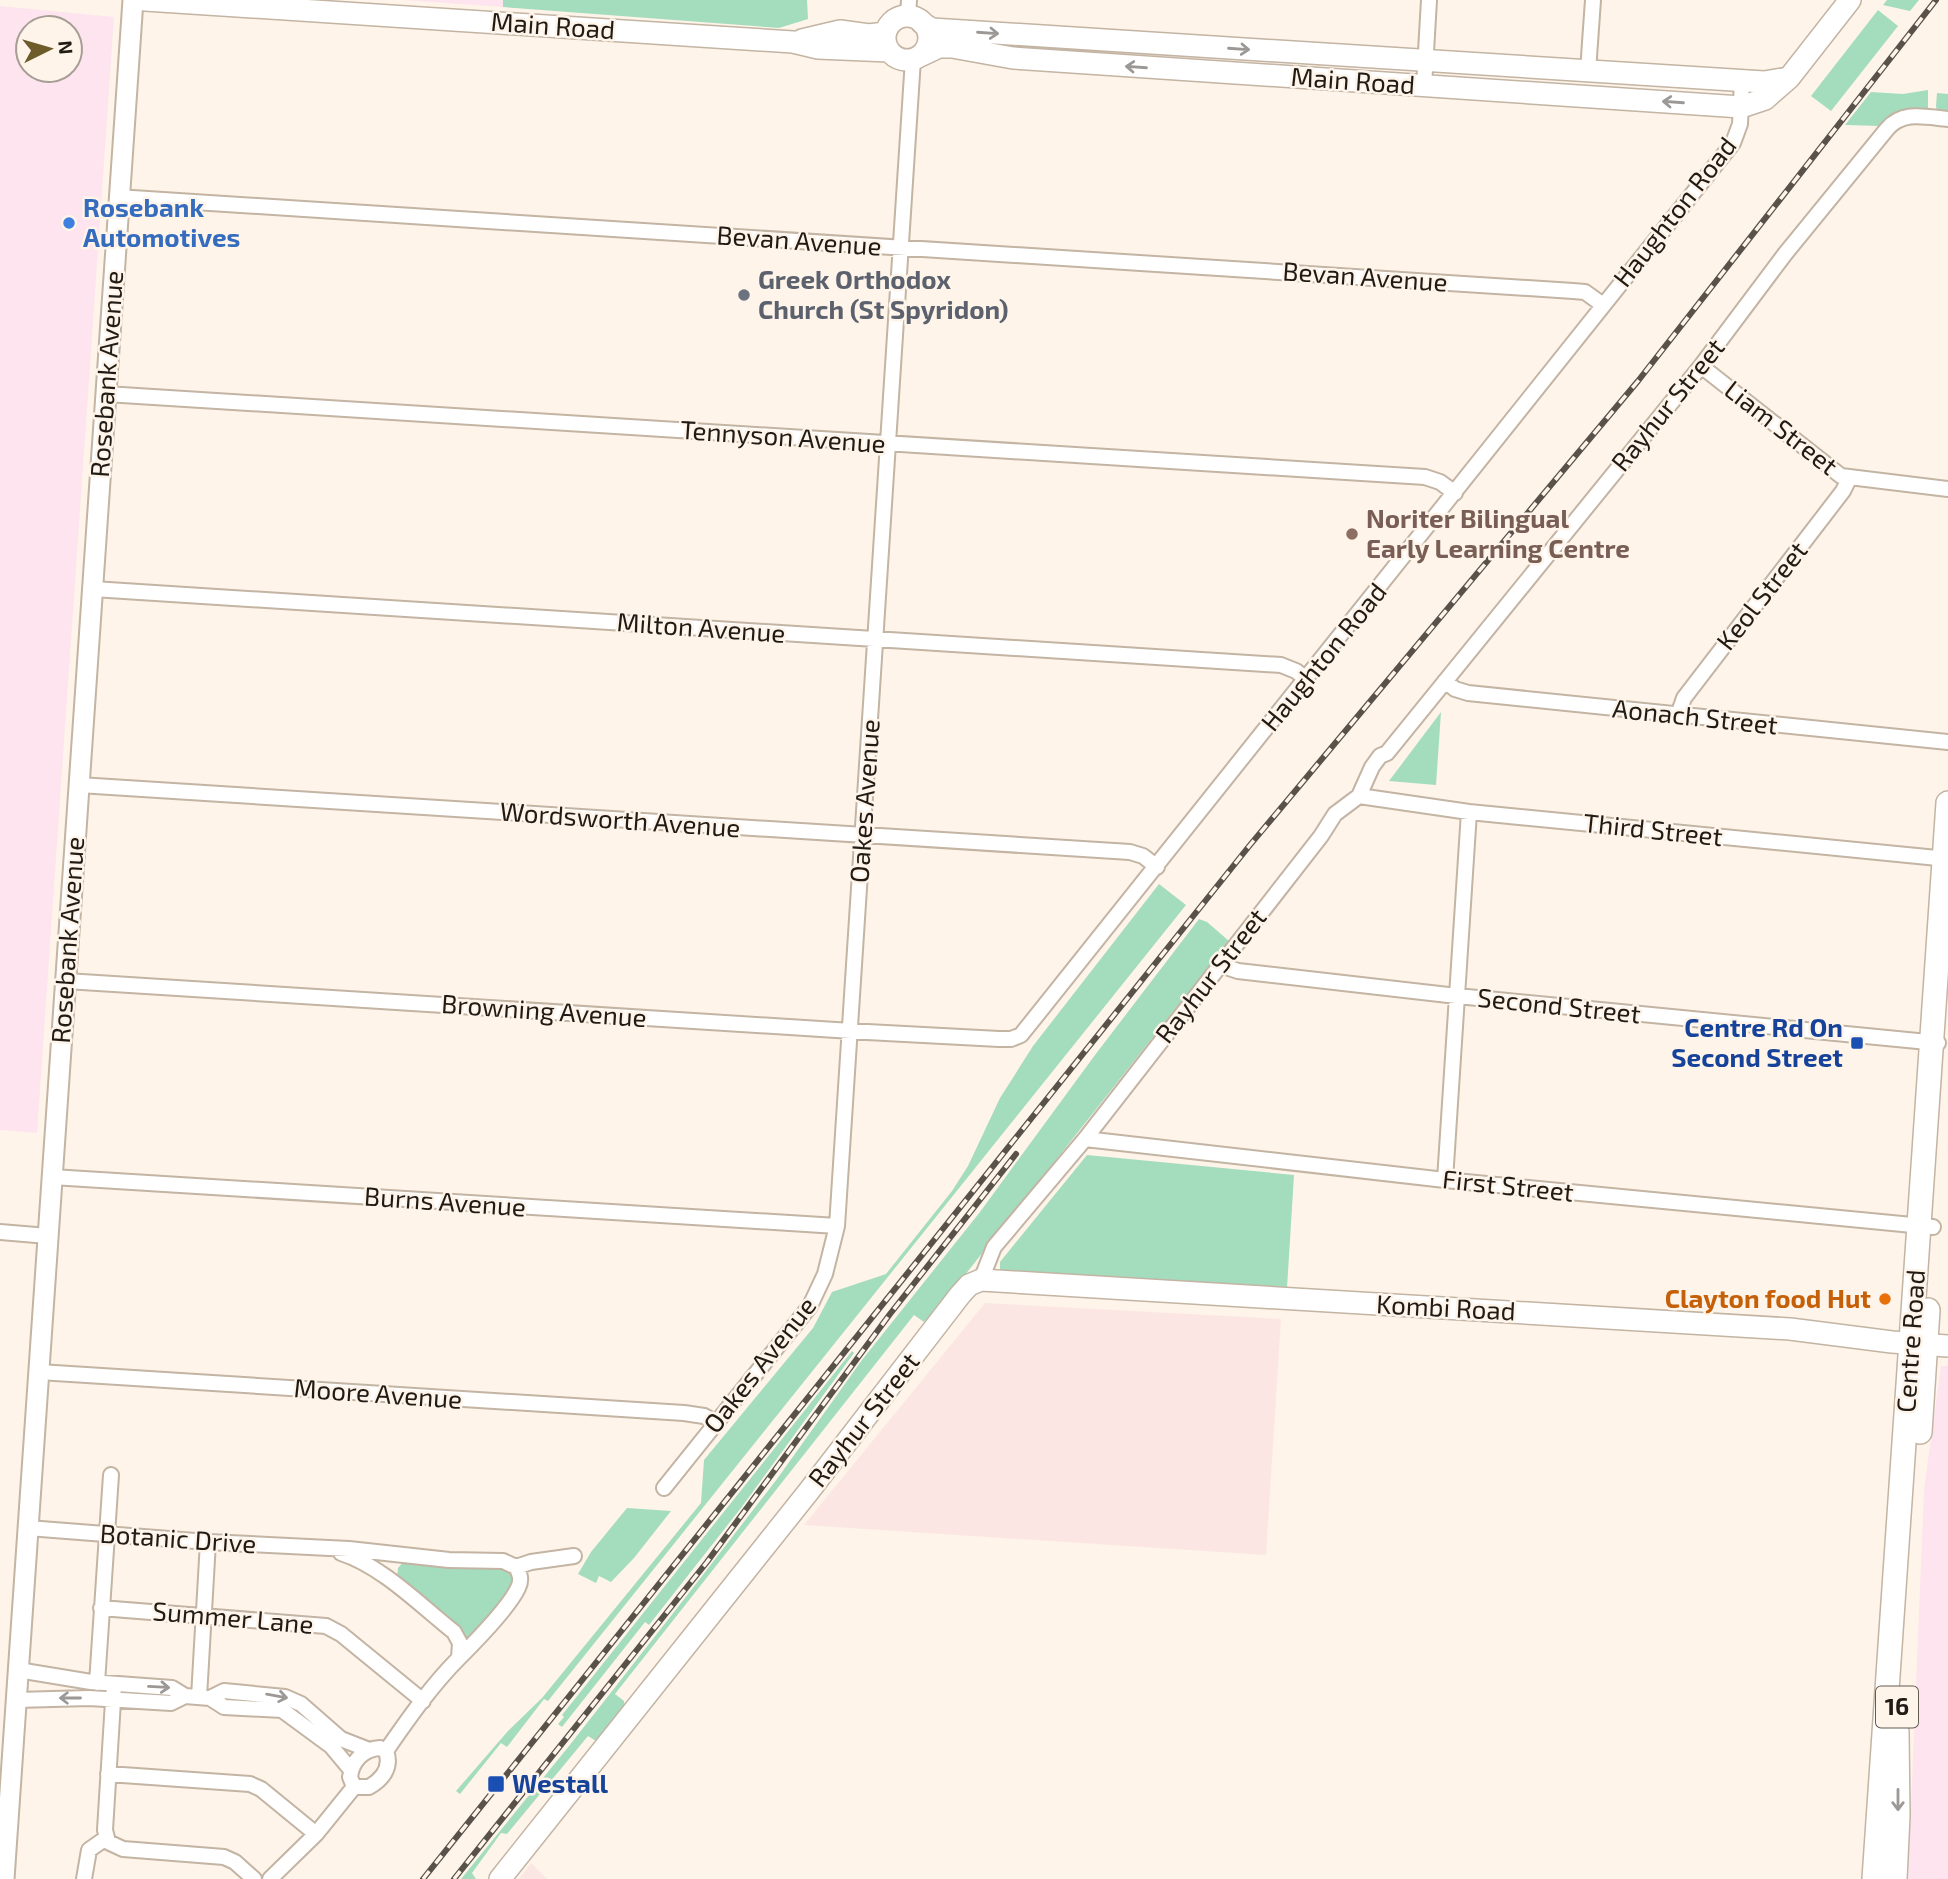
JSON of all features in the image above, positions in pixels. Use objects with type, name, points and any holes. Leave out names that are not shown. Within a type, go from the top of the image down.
[{"type":"main road","name":"Main Road","points":[[145,0],[793,43],[840,31],[869,35],[887,42]]},
{"type":"main road","name":"Haughton Road","points":[[1741,107],[1765,99],[1788,78],[1850,0]]},
{"type":"main road","name":"Main Road","points":[[913,13],[932,29],[1742,80]]},
{"type":"main road","points":[[913,13],[928,36],[928,44],[916,58],[899,59],[887,42],[894,20],[913,13]]},
{"type":"main road","points":[[1186,71],[1188,46]]},
{"type":"main road","name":"Main Road","points":[[916,58],[939,47],[952,47],[1013,58],[1741,107]]},
{"type":"main road","points":[[1520,92],[1522,67]]},
{"type":"main road","points":[[1742,80],[1772,82],[1788,78]]},
{"type":"main road","name":"Centre Road","points":[[1895,1879],[1898,1816],[1897,1701],[1909,1536],[1928,1344],[1926,1226],[1936,1128],[1936,1043],[1948,803]]},
{"type":"main road","name":"Centre Road","points":[[1936,1043],[1948,959]]},
{"type":"main road","name":"Kombi Road","points":[[981,1280],[1790,1329],[1928,1344]]},
{"type":"main road","name":"Rayhur Street","points":[[502,1878],[809,1491],[960,1295],[969,1285],[981,1280]]},
{"type":"main road","name":"Centre Road","points":[[1874,1879],[1928,1344]]},
{"type":"street","name":"Rosebank Avenue","points":[[4,1879],[93,589],[117,197],[133,0]]},
{"type":"street","points":[[1424,86],[1430,0]]},
{"type":"street","points":[[1588,71],[1593,0]]},
{"type":"street","name":"Oakes Avenue","points":[[664,1488],[810,1306],[825,1274],[837,1226],[900,248],[916,58]]},
{"type":"street","name":"Haughton Road","points":[[1021,1035],[1733,143],[1740,124],[1742,80]]},
{"type":"street","name":"Rayhur Street","points":[[981,1280],[994,1247],[1085,1139],[1321,836],[1335,814],[1359,796],[1380,757],[1387,753],[1701,366],[1785,254],[1895,120],[1910,116],[1948,119]]},
{"type":"street","name":"Bevan Avenue","points":[[117,197],[1573,290],[1585,292],[1603,305]]},
{"type":"street","name":"Liam Street","points":[[1701,366],[1841,476],[1948,489]]},
{"type":"street","name":"Tennyson Avenue","points":[[106,394],[1425,477],[1440,482],[1455,493]]},
{"type":"street","name":"Keol Street","points":[[1678,715],[1684,698],[1843,491],[1849,479]]},
{"type":"street","name":"Milton Avenue","points":[[93,589],[1281,665],[1306,679]]},
{"type":"street","name":"Aonach Street","points":[[1445,681],[1455,689],[1468,693],[1948,743]]},
{"type":"street","name":"Wordsworth Avenue","points":[[79,785],[1130,852],[1143,856],[1157,867]]},
{"type":"street","name":"Third Street","points":[[1359,796],[1469,812],[1946,859]]},
{"type":"street","points":[[1445,1180],[1469,812]]},
{"type":"street","name":"Second Street","points":[[1223,960],[1229,968],[1238,971],[1457,996],[1936,1043]]},
{"type":"street","name":"Browning Avenue","points":[[66,981],[851,1031],[999,1039],[1011,1039],[1021,1035]]},
{"type":"street","name":"First Street","points":[[1085,1139],[1445,1180],[1926,1226]]},
{"type":"street","name":"Burns Avenue","points":[[52,1177],[837,1226]]},
{"type":"street","points":[[0,1232],[48,1236]]},
{"type":"street","name":"Moore Avenue","points":[[39,1372],[684,1413],[704,1416],[715,1422]]},
{"type":"street","points":[[97,1683],[111,1475]]},
{"type":"street","name":"Botanic Drive","points":[[28,1528],[208,1542],[349,1549],[449,1560],[503,1561],[516,1567],[531,1562],[574,1556]]},
{"type":"street","points":[[198,1697],[208,1542]]},
{"type":"street","name":"Botanic Drive","points":[[328,1549],[358,1560],[454,1632],[460,1643],[459,1658]]},
{"type":"street","points":[[393,1584],[394,1566],[403,1555]]},
{"type":"street","points":[[386,1751],[517,1590],[520,1577],[516,1567]]},
{"type":"street","name":"Summer Lane","points":[[101,1608],[326,1626],[341,1634],[424,1701]]},
{"type":"street","points":[[18,1670],[97,1683],[114,1692]]},
{"type":"street","points":[[16,1700],[172,1688],[224,1707],[285,1711],[331,1746],[351,1770]]},
{"type":"street","points":[[198,1697],[225,1691],[285,1696],[301,1704],[341,1739],[369,1750]]},
{"type":"street","points":[[114,1692],[106,1838],[112,1846],[123,1849],[224,1857],[235,1862],[254,1879]]},
{"type":"street","points":[[380,1748],[386,1751],[388,1766],[381,1779],[369,1787],[354,1787],[350,1777],[357,1759],[369,1750],[380,1748]]},
{"type":"street","points":[[108,1774],[250,1783],[317,1834]]},
{"type":"street","points":[[270,1879],[317,1834],[354,1787]]},
{"type":"street","points":[[84,1879],[89,1850],[106,1838]]},
{"type":"shaded area","points":[[404,0],[503,0],[503,7]]},
{"type":"shaded area","points":[[0,6],[83,14],[14,14],[14,84],[84,84],[84,14],[114,17],[37,1133],[0,1130]]},
{"type":"shaded area","points":[[985,1303],[1281,1319],[1266,1555],[804,1525]]},
{"type":"shaded area","points":[[1941,1366],[1948,1366],[1948,1879],[1908,1879],[1924,1489]]},
{"type":"shaded area","points":[[531,1863],[547,1879],[519,1879]]},
{"type":"green space","points":[[503,0],[807,0],[808,19],[779,28],[503,7]]},
{"type":"green space","points":[[1887,0],[1919,0],[1910,11],[1883,5]]},
{"type":"green space","points":[[1878,10],[1898,26],[1831,111],[1811,96]]},
{"type":"green space","points":[[1928,90],[1928,109],[1895,112],[1880,126],[1845,125],[1871,92],[1903,94]]},
{"type":"green space","points":[[1937,93],[1948,94],[1948,111],[1937,111]]},
{"type":"green space","points":[[1441,712],[1436,785],[1389,781]]},
{"type":"green space","points":[[1159,884],[1186,905],[548,1701],[544,1699],[507,1747],[501,1743],[460,1794],[456,1791],[508,1731],[542,1698],[701,1503],[704,1460],[813,1328],[832,1292],[886,1274],[952,1191],[968,1166],[1000,1098],[1033,1046]]},
{"type":"green space","points":[[1199,919],[1207,922],[1229,941],[942,1304],[924,1322],[914,1315],[615,1694],[624,1701],[625,1709],[599,1743],[588,1736],[507,1834],[501,1833],[472,1873],[476,1879],[461,1879],[569,1746],[777,1479],[862,1360],[980,1212]]},
{"type":"green space","points":[[1087,1155],[1294,1175],[1287,1288],[1000,1271],[1000,1262]]},
{"type":"green space","points":[[852,1351],[854,1353],[741,1508],[649,1625],[645,1622],[562,1727],[558,1724],[564,1717],[562,1715]]},
{"type":"green space","points":[[627,1508],[671,1511],[611,1582],[599,1576],[596,1583],[578,1574],[591,1552]]},
{"type":"green space","points":[[404,1561],[509,1566],[517,1582],[469,1646],[397,1577],[398,1568]]},
{"type":"railway","points":[[423,1879],[1250,845],[1638,381],[1936,0]]},
{"type":"railway","points":[[454,1879],[707,1562],[890,1314],[1016,1154]]},
{"type":"place","name":"Rosebank Automotives","points":[[69,223]]},
{"type":"place","name":"Greek Orthodox Church (St Spyridon)","points":[[744,295]]},
{"type":"place","name":"Noriter Bilingual Early Learning Centre","points":[[1352,534]]},
{"type":"place","name":"Centre Rd On Second Street","points":[[1857,1043]]},
{"type":"place","name":"Clayton food Hut","points":[[1885,1299]]},
{"type":"place","name":"Westall","points":[[496,1784]]}]
